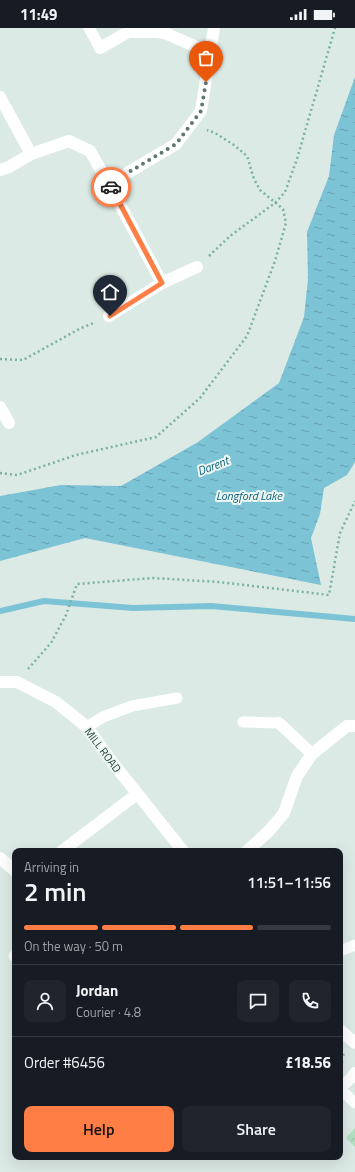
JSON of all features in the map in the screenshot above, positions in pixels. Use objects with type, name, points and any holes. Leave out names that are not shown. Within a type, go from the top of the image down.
[{"type":"street","points":[[109,184],[176,144],[201,111],[214,28]]},
{"type":"street","points":[[100,48],[132,30],[165,33],[210,53]]},
{"type":"street","points":[[0,97],[31,154]]},
{"type":"street","points":[[0,170],[9,167],[31,154],[69,141],[90,151],[162,283]]},
{"type":"street","points":[[110,316],[162,283],[197,267]]},
{"type":"street","points":[[0,407],[9,423]]},
{"type":"street","name":"MILL ROAD","points":[[0,682],[17,682],[56,702],[87,728],[181,848]]},
{"type":"street","points":[[279,723],[312,754]]},
{"type":"street","points":[[250,848],[269,831],[284,813],[297,776],[312,754],[347,726],[355,726]]},
{"type":"street","points":[[66,848],[138,794]]},
{"type":"street","points":[[0,858],[12,868]]},
{"type":"street","points":[[343,1033],[355,1043]]},
{"type":"lane","points":[[89,28],[100,48]]},
{"type":"lane","points":[[87,728],[103,717],[132,706],[177,698]]},
{"type":"lane","points":[[243,722],[279,723]]},
{"type":"lane","points":[[343,950],[355,945]]},
{"type":"lane","points":[[343,1086],[353,1075]]},
{"type":"lane","points":[[343,1092],[355,1103]]},
{"type":"path","points":[[197,267],[230,236],[275,203],[285,192],[297,159],[335,28]]},
{"type":"path","points":[[0,473],[18,475],[76,455],[156,437],[200,398],[247,336],[275,261],[286,223],[283,208],[260,190],[254,179],[247,156],[215,133],[192,123]]},
{"type":"path","points":[[0,359],[23,360],[82,328],[110,316]]},
{"type":"path","points":[[17,682],[51,643],[66,615],[77,584],[153,578],[219,582],[329,595],[340,533],[355,501]]},
{"type":"green space","points":[[355,1128],[355,1147],[346,1138]]},
{"type":"water","name":"Longford Lake","points":[[355,77],[355,462],[347,475],[324,488],[320,514],[311,538],[321,585],[85,538],[0,561],[0,496],[61,485],[121,486],[198,442],[279,383],[304,317],[308,279],[307,232],[329,176],[334,135]]},
{"type":"waterway","points":[[0,611],[44,601],[133,608],[211,606],[355,619]]},
{"type":"way so far","points":[[111,187],[109,184],[176,144],[201,111],[206,82]]},
{"type":"route","points":[[110,316],[162,283],[111,187]]},
{"type":"water label","name":"Darent","points":[[213,466]]}]
